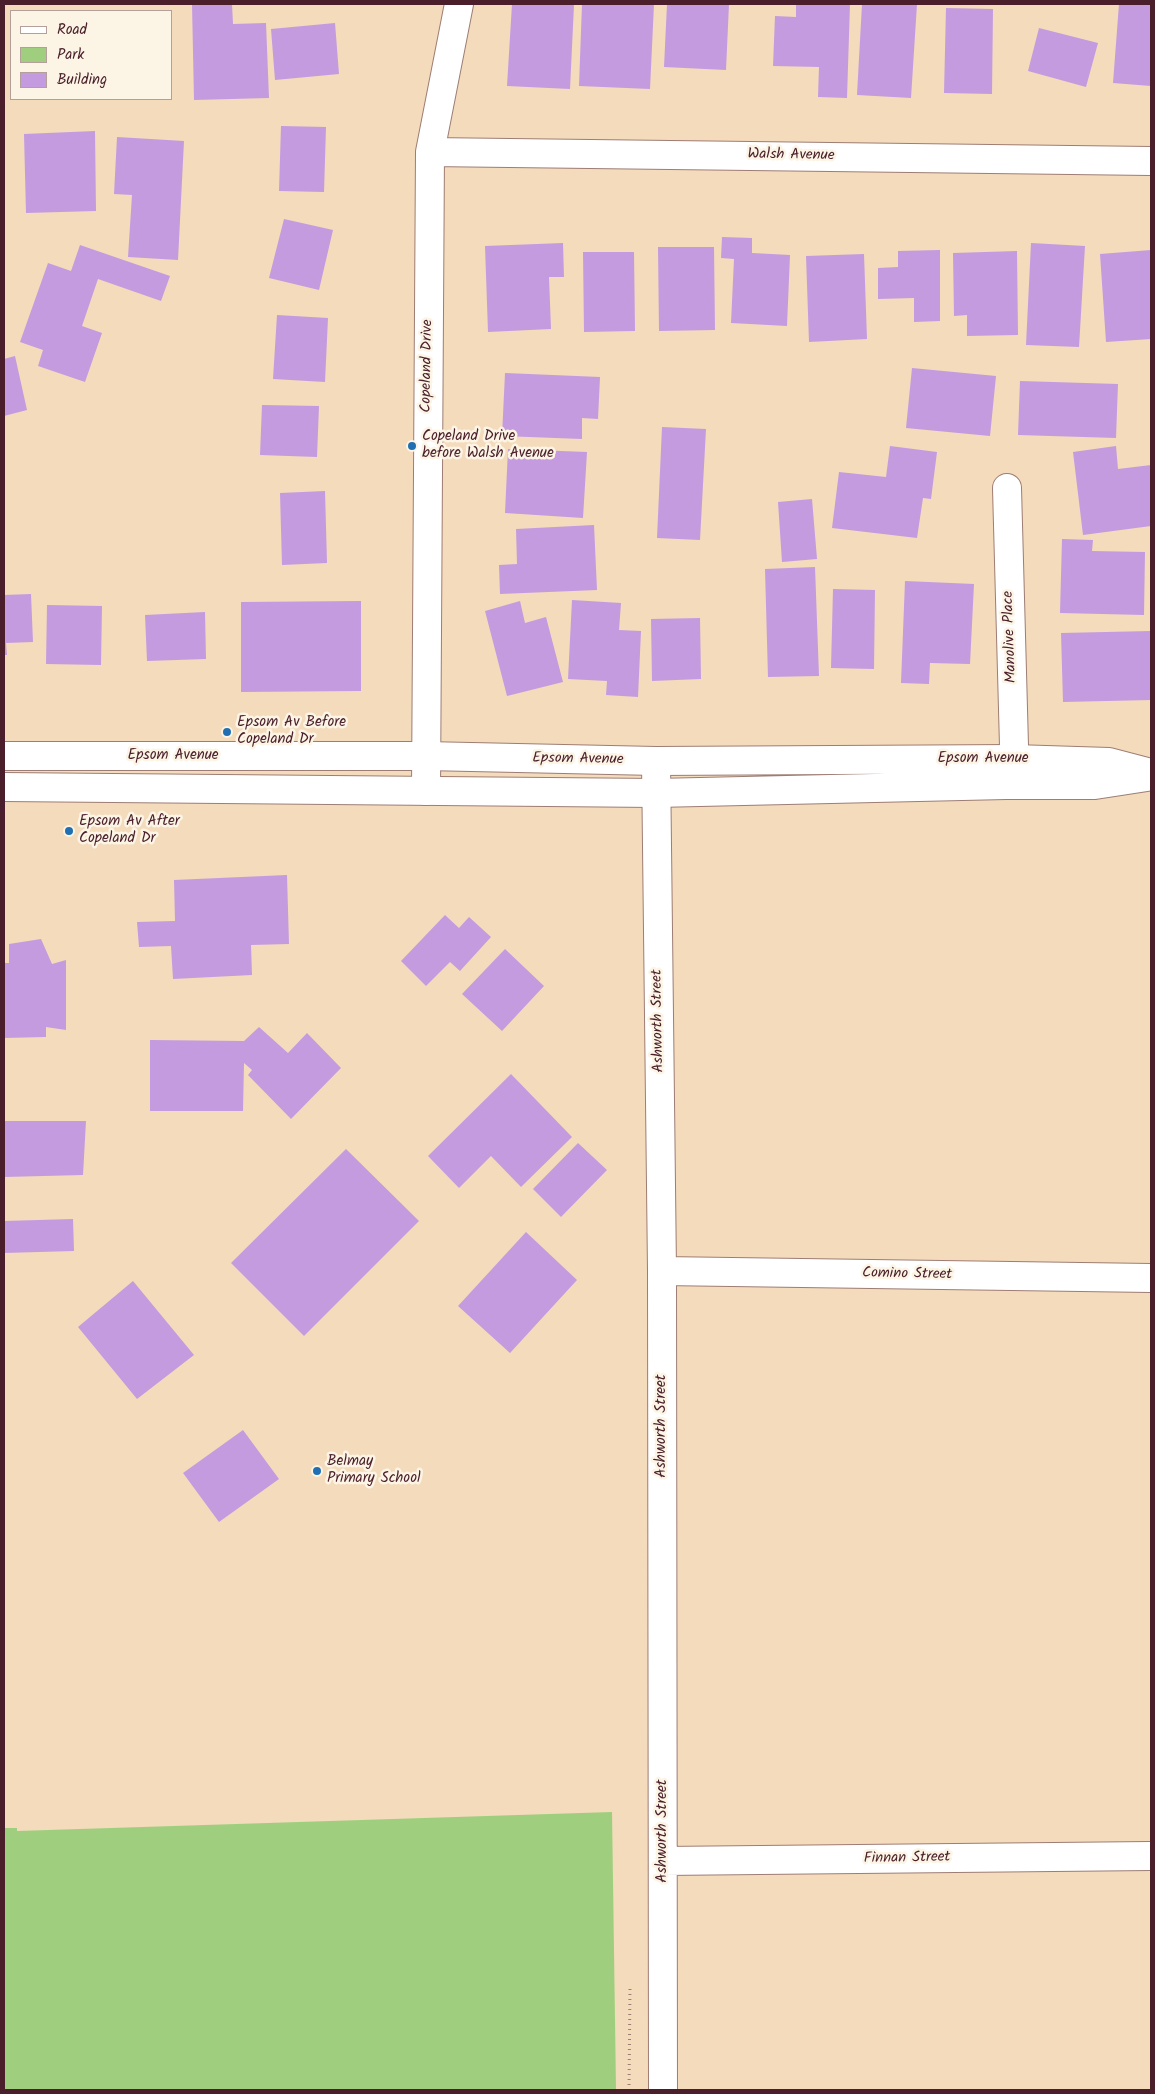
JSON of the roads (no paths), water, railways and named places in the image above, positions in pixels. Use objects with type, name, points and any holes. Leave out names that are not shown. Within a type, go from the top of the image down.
[{"type":"street","name":"Copeland Drive","points":[[426,791],[430,152],[459,4]]},
{"type":"street","name":"Walsh Avenue","points":[[430,152],[1151,161]]},
{"type":"street","name":"Manolive Place","points":[[1007,488],[1014,772]]},
{"type":"street","name":"Epsom Avenue","points":[[4,756],[425,756],[656,761],[1014,772],[1095,784],[1151,776]]},
{"type":"street","name":"Ashworth Street","points":[[656,761],[662,1271],[663,2090]]},
{"type":"street","name":"Epsom Avenue","points":[[4,787],[656,793],[1014,772],[1109,762],[1151,772]]},
{"type":"street","name":"Comino Street","points":[[662,1271],[1151,1278]]},
{"type":"street","name":"Finnan Street","points":[[663,1861],[1151,1856]]},
{"type":"place","name":"Copeland Drive before Walsh Avenue","points":[[412,446]]},
{"type":"place","name":"Epsom Av Before Copeland Dr","points":[[227,732]]},
{"type":"place","name":"Epsom Av After Copeland Dr","points":[[69,831]]},
{"type":"place","name":"Belmay Primary School","points":[[317,1471]]}]
